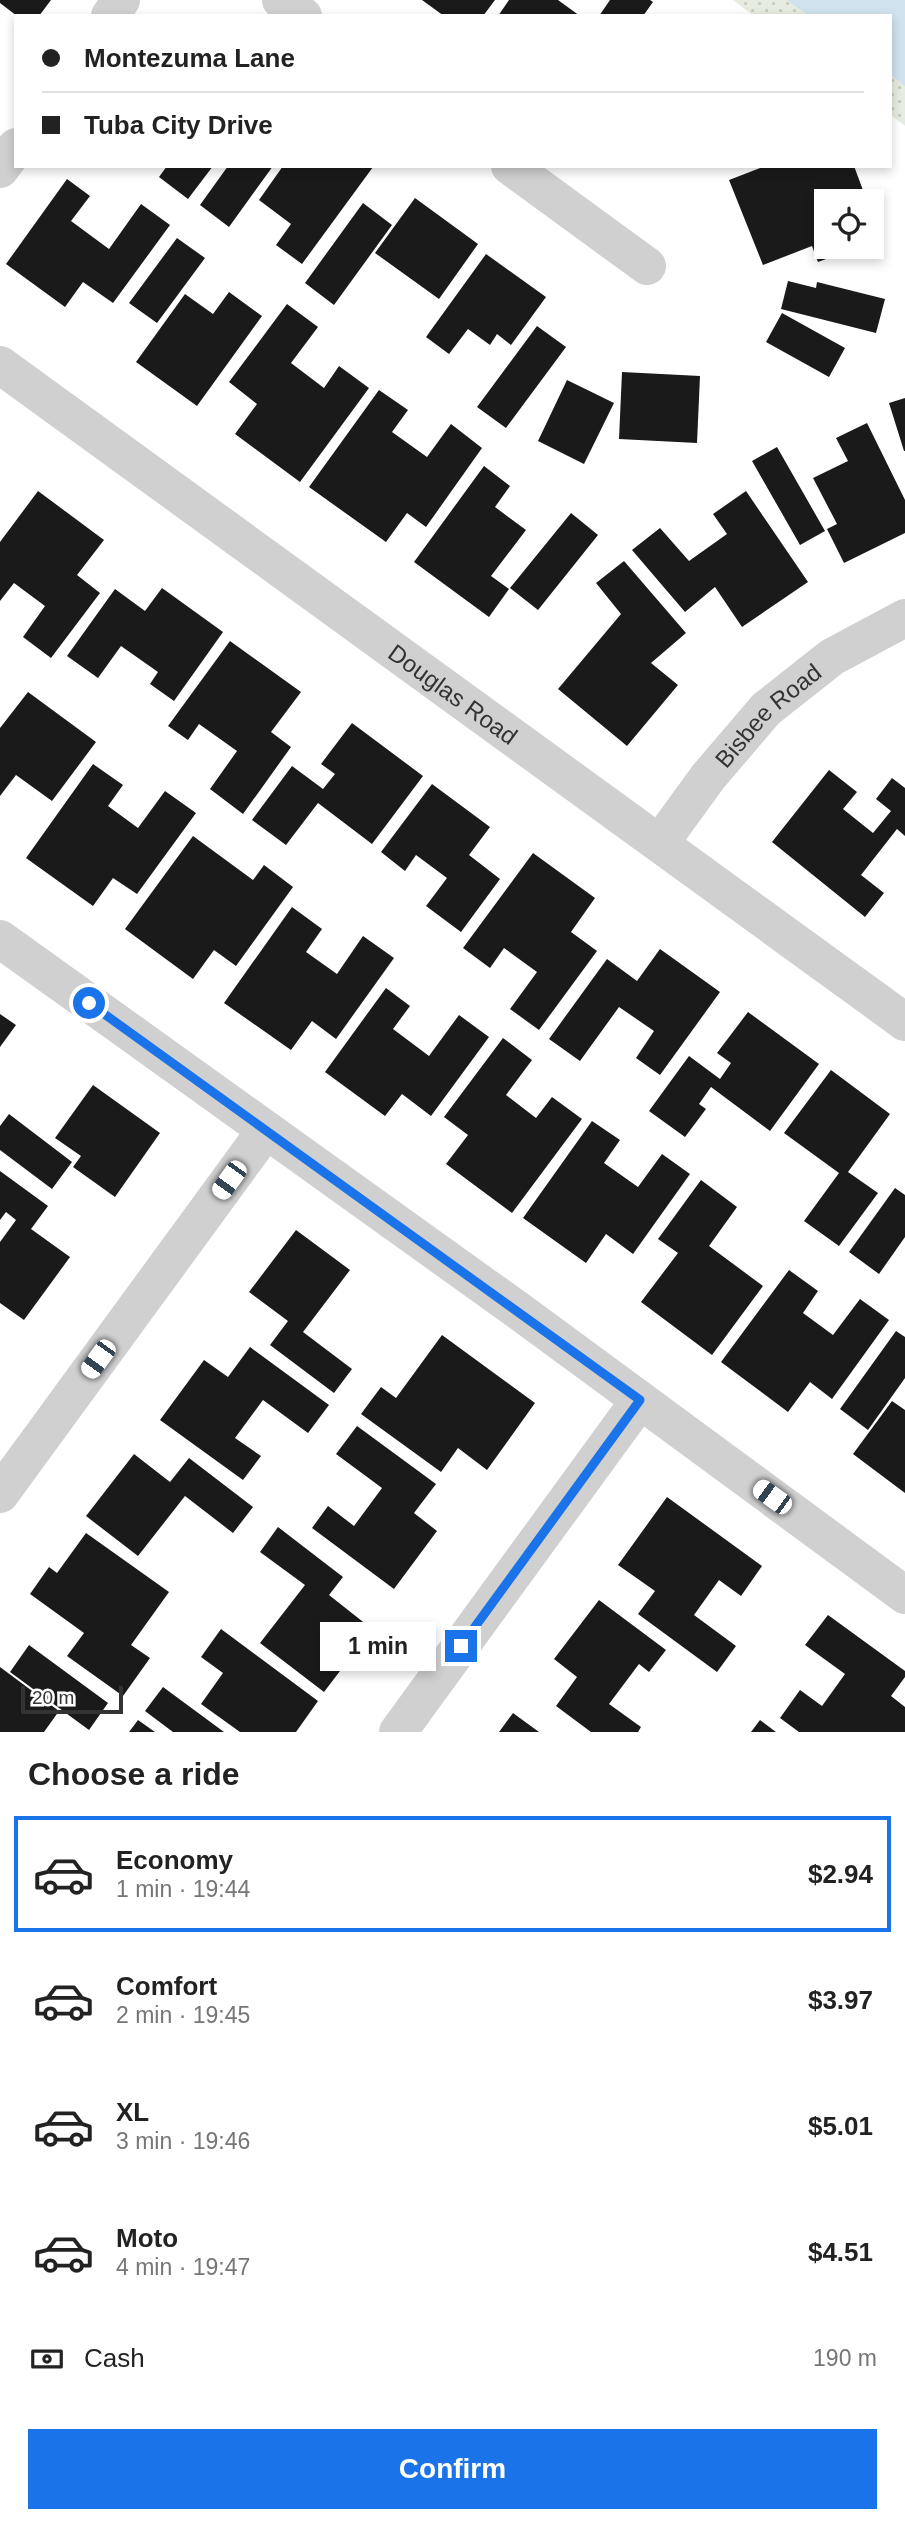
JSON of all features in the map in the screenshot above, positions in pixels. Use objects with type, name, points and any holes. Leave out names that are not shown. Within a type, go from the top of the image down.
[{"type":"street","points":[[281,0],[300,14]]},
{"type":"street","points":[[0,169],[14,150]]},
{"type":"street","points":[[513,168],[647,266]]},
{"type":"street","name":"Douglas Road","points":[[0,365],[905,1022]]},
{"type":"street","name":"Bisbee Road","points":[[660,843],[708,777],[766,709],[832,657],[905,618]]},
{"type":"street","points":[[0,939],[640,1400],[905,1595]]},
{"type":"street","points":[[0,1494],[265,1130]]},
{"type":"street","points":[[398,1732],[640,1400]]},
{"type":"shaded area","points":[[733,0],[905,0],[905,126],[892,116],[892,14],[751,14]]},
{"type":"water","points":[[787,0],[905,0],[905,86],[892,76],[892,14],[806,14]]},
{"type":"building","points":[[0,0],[51,0],[40,14],[14,14],[0,3]]},
{"type":"building","points":[[422,0],[495,0],[484,14],[441,14]]},
{"type":"building","points":[[509,0],[558,0],[577,14],[499,14]]},
{"type":"building","points":[[610,0],[653,2],[644,14],[600,14]]},
{"type":"building","points":[[166,168],[211,168],[188,199],[159,177]]},
{"type":"building","points":[[227,168],[272,168],[229,227],[200,205]]},
{"type":"building","points":[[282,168],[372,168],[302,264],[276,245],[291,224],[259,200]]},
{"type":"building","points":[[760,168],[855,168],[863,189],[814,189],[814,251],[812,246],[763,265],[729,180]]},
{"type":"building","points":[[67,179],[90,196],[71,221],[109,249],[141,204],[170,225],[113,303],[83,282],[65,307],[6,264]]},
{"type":"building","points":[[415,198],[478,244],[439,299],[375,253]]},
{"type":"building","points":[[363,203],[392,225],[334,305],[305,283]]},
{"type":"building","points":[[177,238],[205,258],[157,323],[129,303]]},
{"type":"building","points":[[486,254],[546,297],[511,345],[497,334],[490,345],[468,329],[449,354],[426,337]]},
{"type":"building","points":[[788,281],[816,288],[817,282],[885,299],[876,333],[781,309]]},
{"type":"building","points":[[229,292],[262,316],[197,406],[136,362],[185,294],[213,314]]},
{"type":"building","points":[[287,304],[318,327],[291,363],[324,388],[339,366],[369,388],[300,482],[235,434],[257,404],[229,382]]},
{"type":"building","points":[[782,313],[845,348],[829,377],[766,342]]},
{"type":"building","points":[[537,326],[566,347],[506,428],[477,407]]},
{"type":"building","points":[[622,372],[700,376],[697,443],[619,439]]},
{"type":"building","points":[[567,380],[614,403],[584,464],[538,441]]},
{"type":"building","points":[[379,390],[408,410],[392,432],[427,457],[451,424],[482,448],[426,527],[407,513],[386,542],[309,487]]},
{"type":"building","points":[[905,398],[905,451],[904,451],[889,403]]},
{"type":"building","points":[[867,423],[905,500],[905,533],[844,563],[827,529],[837,524],[813,478],[848,461],[836,438]]},
{"type":"building","points":[[777,447],[825,531],[800,545],[752,461]]},
{"type":"building","points":[[484,466],[510,486],[495,507],[526,530],[491,576],[509,589],[489,617],[414,562]]},
{"type":"building","points":[[38,491],[104,540],[77,575],[100,593],[51,658],[23,637],[45,606],[14,583],[0,601],[0,542]]},
{"type":"building","points":[[746,491],[808,582],[742,627],[715,587],[685,612],[632,550],[660,528],[689,561],[727,534],[713,514]]},
{"type":"building","points":[[571,513],[598,535],[538,610],[510,588]]},
{"type":"building","points":[[624,561],[686,633],[651,663],[678,685],[627,746],[558,689],[621,614],[596,583]]},
{"type":"building","points":[[162,588],[223,632],[174,701],[150,684],[158,672],[121,646],[98,678],[67,656],[115,589],[145,611]]},
{"type":"building","points":[[230,641],[301,692],[271,732],[291,747],[243,814],[210,789],[237,751],[199,724],[188,740],[168,726]]},
{"type":"building","points":[[28,692],[96,742],[52,801],[16,775],[0,796],[0,728]]},
{"type":"building","points":[[352,723],[423,776],[372,844],[318,803],[286,845],[252,820],[292,766],[323,789],[335,774],[321,764]]},
{"type":"building","points":[[93,764],[123,785],[108,806],[138,828],[165,791],[196,813],[137,894],[113,878],[93,906],[26,858]]},
{"type":"building","points":[[829,770],[857,792],[843,809],[873,833],[891,811],[876,799],[892,778],[905,788],[905,836],[897,829],[861,875],[884,893],[865,917],[772,842]]},
{"type":"building","points":[[432,784],[490,827],[469,855],[500,879],[461,932],[426,906],[447,878],[416,855],[405,871],[381,852]]},
{"type":"building","points":[[193,836],[253,880],[264,865],[293,887],[236,966],[214,950],[193,979],[125,929]]},
{"type":"building","points":[[533,853],[595,898],[571,932],[597,951],[539,1030],[510,1009],[537,972],[504,948],[490,968],[463,948]]},
{"type":"building","points":[[292,907],[322,929],[306,952],[337,974],[363,936],[394,958],[336,1039],[312,1021],[291,1050],[224,1003]]},
{"type":"building","points":[[660,949],[720,992],[660,1075],[636,1058],[654,1031],[619,1007],[580,1061],[549,1039],[607,959],[637,981]]},
{"type":"building","points":[[386,988],[410,1006],[393,1029],[429,1056],[459,1015],[489,1037],[431,1116],[402,1094],[385,1116],[325,1072]]},
{"type":"building","points":[[748,1012],[819,1064],[770,1131],[711,1087],[699,1104],[706,1109],[685,1137],[649,1111],[689,1056],[720,1079],[731,1063],[717,1053]]},
{"type":"building","points":[[0,1014],[16,1025],[0,1047]]},
{"type":"building","points":[[503,1038],[532,1060],[506,1095],[536,1118],[552,1097],[582,1119],[512,1213],[446,1164],[468,1135],[444,1117]]},
{"type":"building","points":[[831,1070],[890,1114],[848,1172],[878,1193],[839,1246],[804,1221],[839,1173],[784,1133]]},
{"type":"building","points":[[93,1085],[160,1133],[115,1197],[73,1167],[81,1156],[55,1138]]},
{"type":"building","points":[[9,1114],[72,1162],[52,1189],[0,1150],[0,1126]]},
{"type":"building","points":[[592,1121],[620,1140],[604,1163],[638,1187],[662,1154],[690,1174],[633,1254],[606,1234],[586,1263],[523,1218]]},
{"type":"building","points":[[0,1171],[48,1206],[31,1229],[70,1257],[24,1320],[0,1303],[0,1242],[16,1220],[6,1212],[0,1220]]},
{"type":"building","points":[[701,1180],[737,1207],[709,1246],[763,1286],[712,1355],[641,1302],[678,1253],[658,1239]]},
{"type":"building","points":[[895,1188],[905,1195],[905,1237],[879,1274],[849,1252]]},
{"type":"building","points":[[296,1230],[350,1270],[303,1332],[352,1369],[334,1393],[270,1345],[288,1321],[249,1292]]},
{"type":"building","points":[[789,1270],[818,1291],[803,1313],[833,1335],[860,1299],[889,1320],[832,1399],[810,1382],[788,1412],[721,1362]]},
{"type":"building","points":[[896,1331],[905,1337],[905,1378],[868,1430],[840,1409]]},
{"type":"building","points":[[442,1335],[535,1403],[487,1470],[458,1448],[441,1472],[361,1414],[381,1387],[396,1398]]},
{"type":"building","points":[[250,1347],[329,1405],[308,1433],[263,1400],[235,1438],[261,1456],[243,1480],[160,1420],[204,1360],[228,1377]]},
{"type":"building","points":[[892,1401],[905,1410],[905,1493],[853,1454]]},
{"type":"building","points":[[357,1426],[436,1484],[414,1513],[437,1531],[394,1589],[312,1528],[328,1506],[354,1526],[382,1488],[336,1454]]},
{"type":"building","points":[[134,1454],[170,1482],[189,1458],[253,1507],[233,1533],[185,1496],[138,1556],[86,1516]]},
{"type":"building","points":[[667,1497],[762,1566],[741,1596],[719,1580],[694,1615],[736,1646],[717,1672],[638,1614],[655,1591],[618,1565]]},
{"type":"building","points":[[278,1527],[343,1577],[329,1595],[372,1629],[324,1692],[260,1643],[305,1585],[260,1552]]},
{"type":"building","points":[[86,1533],[169,1592],[131,1645],[150,1658],[123,1696],[67,1656],[84,1633],[30,1594],[49,1567],[57,1573]]},
{"type":"building","points":[[599,1600],[666,1650],[649,1672],[639,1664],[609,1704],[641,1727],[638,1732],[591,1732],[556,1706],[577,1677],[554,1659]]},
{"type":"building","points":[[828,1615],[905,1671],[905,1677],[891,1696],[905,1707],[905,1732],[799,1732],[780,1718],[800,1690],[822,1706],[845,1674],[805,1645]]},
{"type":"building","points":[[221,1629],[318,1701],[296,1732],[240,1732],[201,1704],[223,1673],[201,1657]]},
{"type":"building","points":[[29,1645],[108,1703],[89,1730],[10,1672]]},
{"type":"building","points":[[0,1667],[59,1711],[44,1732],[0,1732]]},
{"type":"building","points":[[163,1687],[224,1732],[173,1732],[145,1711]]},
{"type":"building","points":[[513,1713],[539,1732],[499,1732]]},
{"type":"building","points":[[138,1720],[155,1732],[129,1732]]},
{"type":"building","points":[[760,1720],[776,1732],[751,1732]]},
{"type":"route","points":[[89,1003],[640,1400],[461,1646]]}]
